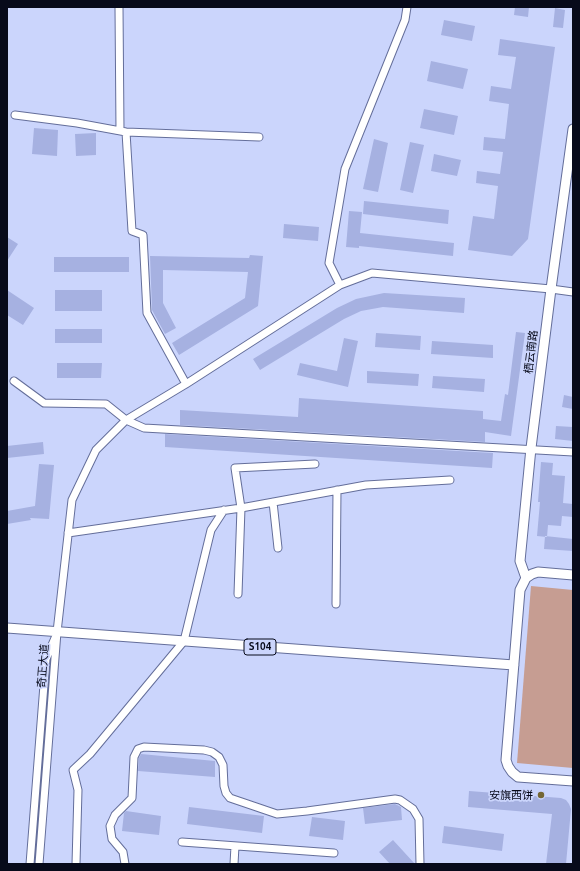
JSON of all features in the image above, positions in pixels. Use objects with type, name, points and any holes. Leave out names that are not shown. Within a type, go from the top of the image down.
[{"type":"main road","name":"栖云南路","points":[[526,578],[520,561],[531,448],[551,289],[570,168],[573,129]]},
{"type":"main road","points":[[573,575],[538,572],[526,578],[520,590],[506,760],[512,772],[518,777],[573,781]]},
{"type":"main road","name":"S104","points":[[7,628],[514,665]]},
{"type":"street","points":[[119,7],[123,132],[132,231],[143,235],[147,313],[186,384]]},
{"type":"street","points":[[340,285],[329,263],[345,169],[406,20],[407,7]]},
{"type":"street","points":[[15,115],[77,123],[123,132],[259,137]]},
{"type":"street","points":[[57,632],[72,500],[96,450],[126,420],[186,384],[340,285],[372,273],[573,292]]},
{"type":"street","points":[[14,381],[44,403],[106,404],[126,420],[144,428],[531,448],[573,452]]},
{"type":"street","points":[[238,594],[241,508],[235,468],[315,464]]},
{"type":"street","points":[[68,533],[241,508],[366,485],[450,480]]},
{"type":"street","points":[[336,604],[337,490]]},
{"type":"street","points":[[273,502],[278,548]]},
{"type":"street","points":[[76,864],[78,790],[73,770],[90,754],[184,642],[211,530],[224,510]]},
{"type":"street","name":"奇正大道","points":[[30,864],[46,659],[57,632]]},
{"type":"street","name":"奇正大道","points":[[39,864],[57,632]]},
{"type":"street","points":[[125,864],[123,852],[112,839],[110,826],[115,815],[132,798],[134,757],[138,749],[144,747],[204,750],[212,752],[219,757],[223,765],[224,786],[228,795],[233,799],[277,814],[307,812],[395,799],[400,800],[413,809],[419,819],[420,864]]},
{"type":"street","points":[[182,842],[334,853]]},
{"type":"street","points":[[234,864],[235,846]]},
{"type":"shaded area","points":[[531,586],[573,590],[573,768],[517,763]]},
{"type":"building","points":[[515,7],[529,7],[528,17],[514,15]]},
{"type":"building","points":[[555,8],[565,10],[563,28],[553,27]]},
{"type":"building","points":[[444,20],[475,26],[472,41],[441,35]]},
{"type":"building","points":[[500,39],[555,47],[528,239],[512,256],[468,250],[473,216],[494,219],[498,186],[476,183],[477,171],[500,174],[503,152],[483,150],[484,137],[505,139],[509,104],[489,101],[491,86],[511,89],[516,57],[498,55]]},
{"type":"building","points":[[431,61],[468,69],[463,89],[427,81]]},
{"type":"building","points":[[424,109],[458,116],[454,135],[420,128]]},
{"type":"building","points":[[34,128],[58,130],[57,156],[32,154]]},
{"type":"building","points":[[96,133],[96,155],[76,156],[75,134]]},
{"type":"building","points":[[374,139],[388,143],[378,192],[363,189]]},
{"type":"building","points":[[410,142],[424,145],[413,193],[400,190]]},
{"type":"building","points":[[434,154],[461,160],[457,176],[431,171]]},
{"type":"building","points":[[364,201],[449,210],[448,224],[363,214]]},
{"type":"building","points":[[349,211],[362,212],[360,233],[454,243],[453,256],[359,246],[359,248],[346,247]]},
{"type":"building","points":[[284,224],[319,227],[318,241],[283,238]]},
{"type":"building","points":[[7,237],[18,244],[7,261]]},
{"type":"building","points":[[250,255],[263,256],[258,306],[179,355],[172,343],[245,298],[248,272],[163,270],[163,303],[176,328],[165,334],[152,310],[150,256],[249,258]]},
{"type":"building","points":[[54,257],[129,257],[129,272],[54,272]]},
{"type":"building","points":[[7,290],[34,308],[23,325],[7,315]]},
{"type":"building","points":[[55,290],[102,290],[102,311],[55,311]]},
{"type":"building","points":[[384,293],[465,298],[464,313],[383,307],[361,311],[344,319],[260,370],[253,359],[337,308],[356,299]]},
{"type":"building","points":[[55,329],[102,329],[102,343],[55,343]]},
{"type":"building","points":[[516,332],[525,333],[511,436],[485,432],[485,442],[180,425],[180,410],[298,417],[299,398],[483,411],[483,419],[501,421],[505,394],[508,395]]},
{"type":"building","points":[[376,333],[421,336],[420,350],[375,347]]},
{"type":"building","points":[[344,338],[358,341],[348,387],[297,375],[300,363],[337,371]]},
{"type":"building","points":[[432,341],[493,345],[493,358],[431,354]]},
{"type":"building","points":[[57,363],[102,363],[101,378],[57,378]]},
{"type":"building","points":[[367,371],[419,374],[418,386],[367,383]]},
{"type":"building","points":[[433,376],[485,379],[484,392],[432,388]]},
{"type":"building","points":[[564,395],[573,397],[573,409],[562,407]]},
{"type":"building","points":[[556,426],[573,427],[573,441],[555,439]]},
{"type":"building","points":[[165,434],[493,453],[492,468],[165,447]]},
{"type":"building","points":[[43,442],[44,454],[7,458],[7,446]]},
{"type":"building","points":[[541,462],[553,463],[552,475],[565,476],[563,503],[573,504],[573,517],[562,516],[561,526],[548,525],[547,537],[537,536]]},
{"type":"building","points":[[39,464],[54,465],[49,519],[30,518],[31,520],[7,524],[7,511],[35,506]]},
{"type":"building","points":[[545,536],[573,539],[573,551],[544,549]]},
{"type":"building","points":[[141,754],[215,761],[215,777],[138,771],[139,758]]},
{"type":"building","points":[[469,791],[561,798],[566,800],[571,809],[566,864],[546,864],[552,814],[468,807]]},
{"type":"building","points":[[395,804],[401,807],[402,820],[365,824],[363,808]]},
{"type":"building","points":[[189,807],[264,816],[262,833],[187,824]]},
{"type":"building","points":[[126,811],[161,816],[159,835],[122,831],[124,813]]},
{"type":"building","points":[[312,817],[345,821],[343,840],[309,836]]},
{"type":"building","points":[[444,826],[504,834],[502,851],[442,843]]},
{"type":"building","points":[[393,840],[415,864],[390,864],[379,852]]},
{"type":"place","name":"安旗西饼","points":[[541,795]]}]
